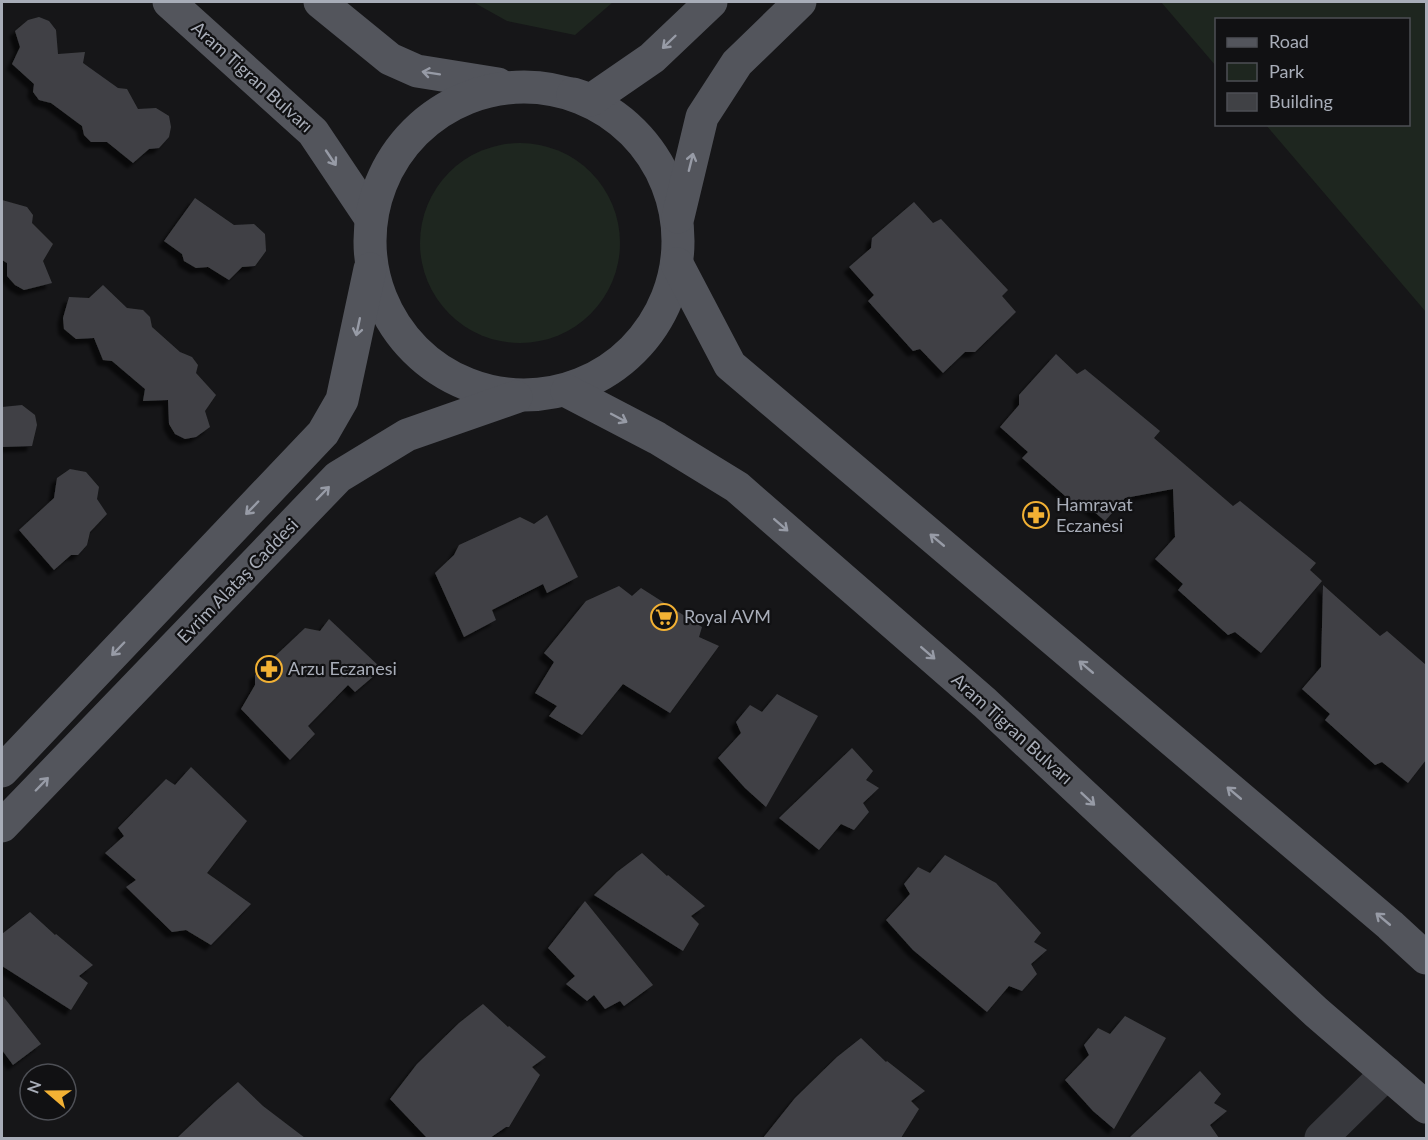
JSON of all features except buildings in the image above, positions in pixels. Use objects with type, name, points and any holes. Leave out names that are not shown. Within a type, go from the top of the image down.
[{"type":"main road","name":"Aram Tigran Bulvarı","points":[[169,2],[313,132],[370,217]]},
{"type":"main road","points":[[320,2],[390,59],[417,71],[509,86],[559,89],[591,100],[652,58],[711,2]]},
{"type":"main road","points":[[370,269],[388,318],[421,358],[465,386],[516,397],[567,391],[607,372],[640,344],[664,307],[677,264],[677,219],[702,117],[737,63],[800,2]]},
{"type":"main road","points":[[2,771],[323,433],[342,400],[370,269],[370,217],[386,169],[417,128],[460,99],[509,86]]},
{"type":"main road","points":[[559,89],[602,106],[638,136],[664,174],[677,219]]},
{"type":"main road","points":[[677,264],[730,365],[1426,958]]},
{"type":"main road","name":"Aram Tigran Bulvarı","points":[[567,391],[657,438],[736,487],[985,703],[1316,1012],[1426,1107]]},
{"type":"main road","name":"Evrim Alataş Caddesi","points":[[2,826],[338,477],[407,435],[516,397]]},
{"type":"street","points":[[1321,1138],[1387,1073]]},
{"type":"green space","points":[[473,2],[613,2],[575,35],[507,21]]},
{"type":"green space","points":[[1161,2],[1426,2],[1426,312],[1267,126],[1410,126],[1410,18],[1215,18],[1215,65]]},
{"type":"green space","points":[[520,143],[549,147],[576,160],[591,172],[603,187],[616,214],[620,243],[616,272],[603,299],[591,314],[576,326],[549,339],[520,343],[491,339],[464,326],[449,314],[437,299],[424,272],[420,243],[424,214],[437,187],[449,172],[464,160],[491,147]]},
{"type":"place","name":"Hamravat Eczanesi","points":[[1036,515]]},
{"type":"place","name":"Royal AVM","points":[[664,617]]},
{"type":"place","name":"Arzu Eczanesi","points":[[269,669]]}]
